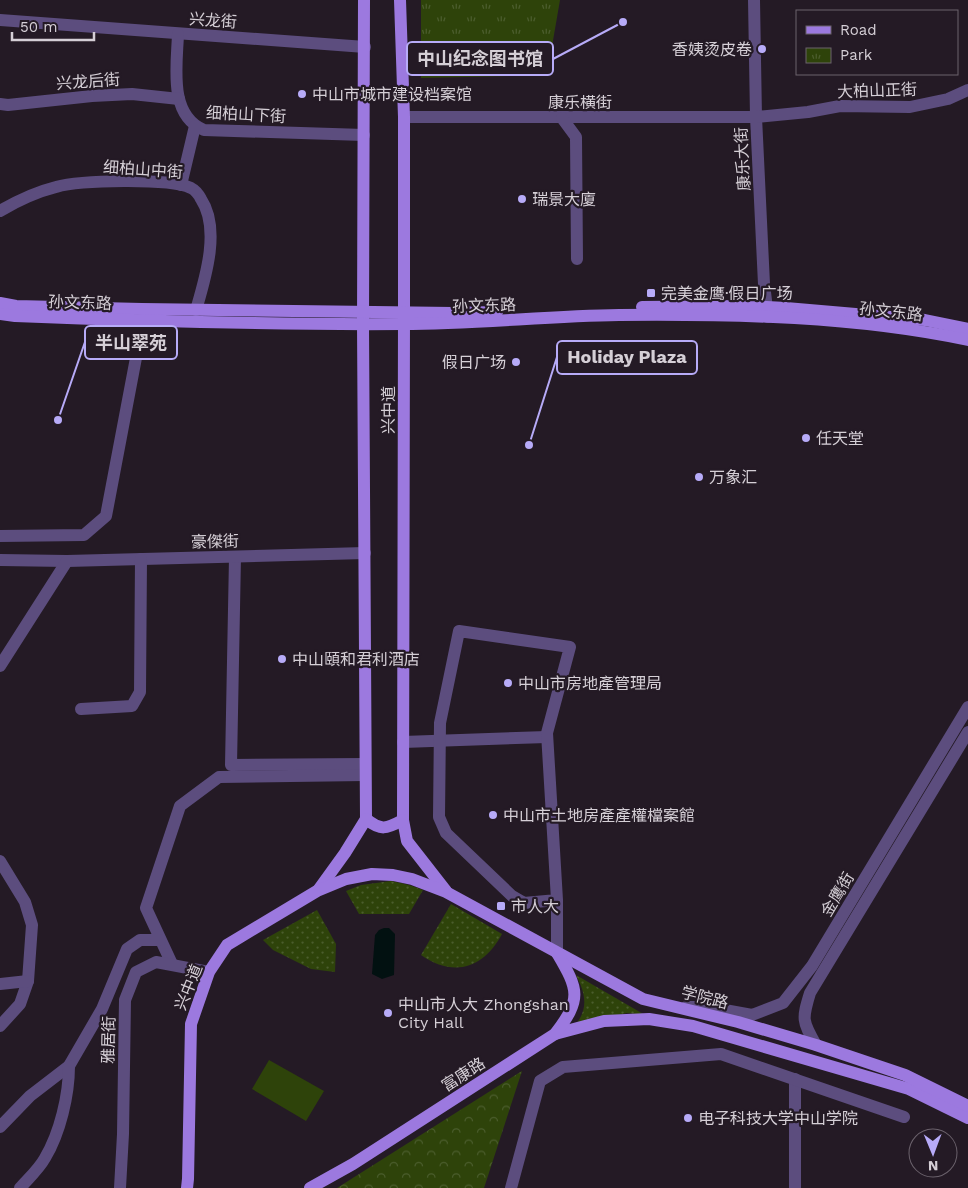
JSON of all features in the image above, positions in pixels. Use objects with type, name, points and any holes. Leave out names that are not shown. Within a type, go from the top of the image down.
[{"type":"main road","name":"兴中道","points":[[364,0],[363,318],[366,819]]},
{"type":"main road","name":"兴中道","points":[[400,0],[404,117],[403,820],[407,840],[446,892]]},
{"type":"main road","name":"孙文东路","points":[[0,303],[16,306],[196,310],[404,319],[453,313],[629,307],[925,320],[968,328]]},
{"type":"main road","name":"孙文东路","points":[[768,312],[812,319],[926,331],[968,340]]},
{"type":"main road","name":"孙文东路","points":[[0,314],[143,321],[363,318]]},
{"type":"main road","points":[[317,892],[345,853],[366,819],[376,827],[390,827],[403,820]]},
{"type":"main road","name":"兴中道","points":[[190,1185],[191,1024],[210,972],[227,945],[317,892],[346,879],[393,874],[446,892]]},
{"type":"main road","name":"学院路","points":[[446,892],[643,999],[738,1022],[816,1045],[905,1075],[968,1106]]},
{"type":"main road","name":"富康路","points":[[310,1188],[353,1164],[555,1034],[567,1018],[574,1003],[575,990],[571,976],[557,953]]},
{"type":"main road","name":"学院路","points":[[555,1034],[604,1021],[649,1019],[693,1026],[909,1089],[968,1118]]},
{"type":"street","name":"康乐大街","points":[[754,0],[756,117],[764,284],[768,312]]},
{"type":"street","name":"兴龙街","points":[[0,20],[365,47]]},
{"type":"street","name":"细柏山下街","points":[[178,34],[176,79],[179,98],[187,119],[195,126],[204,130],[364,135]]},
{"type":"street","name":"大柏山正街","points":[[756,117],[808,112],[840,106],[910,107],[948,99],[968,90]]},
{"type":"street","name":"兴龙后街","points":[[0,104],[8,105],[92,96],[124,95],[179,98]]},
{"type":"street","name":"康乐横街","points":[[404,117],[756,117]]},
{"type":"street","points":[[562,118],[576,137],[577,259]]},
{"type":"street","points":[[180,185],[195,126]]},
{"type":"street","name":"细柏山中街","points":[[0,211],[18,201],[55,187],[80,182],[145,182],[180,185],[193,189],[202,200],[209,217],[211,234],[208,257],[196,310]]},
{"type":"street","points":[[0,536],[84,535],[106,516],[143,321]]},
{"type":"street","name":"豪傑街","points":[[0,560],[66,561],[365,553]]},
{"type":"street","points":[[235,557],[231,765],[365,770]]},
{"type":"street","points":[[81,709],[132,706],[140,692],[141,559]]},
{"type":"street","points":[[0,666],[66,561]]},
{"type":"street","points":[[557,900],[524,903],[512,896],[446,833],[439,817],[440,723],[458,631],[570,647],[547,737],[557,900],[557,953]]},
{"type":"street","name":"金鹰街","points":[[679,1007],[708,1007],[752,1015],[783,1003],[812,966],[968,707]]},
{"type":"street","name":"金鹰街","points":[[816,1045],[805,1026],[804,1013],[810,993],[968,732]]},
{"type":"street","points":[[403,742],[547,737]]},
{"type":"street","points":[[172,964],[146,908],[180,806],[218,777],[365,770]]},
{"type":"street","points":[[0,861],[25,902],[32,925],[28,981],[20,1004],[0,1026]]},
{"type":"street","points":[[0,1127],[30,1096],[69,1066],[102,1009],[128,949],[140,940],[160,940]]},
{"type":"street","name":"雅居街","points":[[120,1188],[123,1134],[125,1000],[136,972],[156,962],[210,972]]},
{"type":"street","points":[[0,984],[28,981]]},
{"type":"street","points":[[511,1188],[540,1080],[563,1066],[721,1054],[904,1117]]},
{"type":"street","points":[[20,1188],[44,1160],[58,1133],[69,1077],[69,1066]]},
{"type":"street","points":[[795,1079],[795,1188]]},
{"type":"green space","points":[[421,0],[560,0],[547,75],[421,78]]},
{"type":"green space","points":[[391,881],[423,890],[409,914],[359,914],[346,891],[361,885]]},
{"type":"green space","points":[[451,904],[502,934],[495,946],[486,955],[477,962],[467,966],[445,966],[421,955]]},
{"type":"green space","points":[[317,910],[336,944],[335,972],[311,969],[273,950],[263,940]]},
{"type":"green space","points":[[576,975],[645,1015],[627,1013],[576,1024],[583,1012],[584,1000],[582,988]]},
{"type":"green space","points":[[269,1060],[324,1091],[306,1121],[252,1089]]},
{"type":"green space","points":[[522,1071],[484,1188],[337,1188]]},
{"type":"shaded area","points":[[384,928],[389,928],[395,934],[394,975],[382,979],[372,974],[375,935]]},
{"type":"place","name":"中山纪念图书馆","points":[[623,22]]},
{"type":"place","name":"香姨烫皮卷","points":[[762,49]]},
{"type":"place","name":"中山市城市建设档案馆","points":[[302,94]]},
{"type":"place","name":"瑞景大廈","points":[[522,199]]},
{"type":"place","name":"完美金鹰·假日广场","points":[[651,293]]},
{"type":"place","name":"假日广场","points":[[516,362]]},
{"type":"place","name":"半山翠苑","points":[[58,420]]},
{"type":"place","name":"任天堂","points":[[806,438]]},
{"type":"place","name":"Holiday Plaza","points":[[529,445]]},
{"type":"place","name":"万象汇","points":[[699,477]]},
{"type":"place","name":"中山頤和君利酒店","points":[[282,659]]},
{"type":"place","name":"中山市房地產管理局","points":[[508,683]]},
{"type":"place","name":"中山市土地房產產權檔案館","points":[[493,815]]},
{"type":"place","name":"市人大","points":[[501,906]]},
{"type":"place","name":"中山市人大 Zhongshan City Hall","points":[[388,1013]]},
{"type":"place","name":"电子科技大学中山学院","points":[[688,1118]]}]
